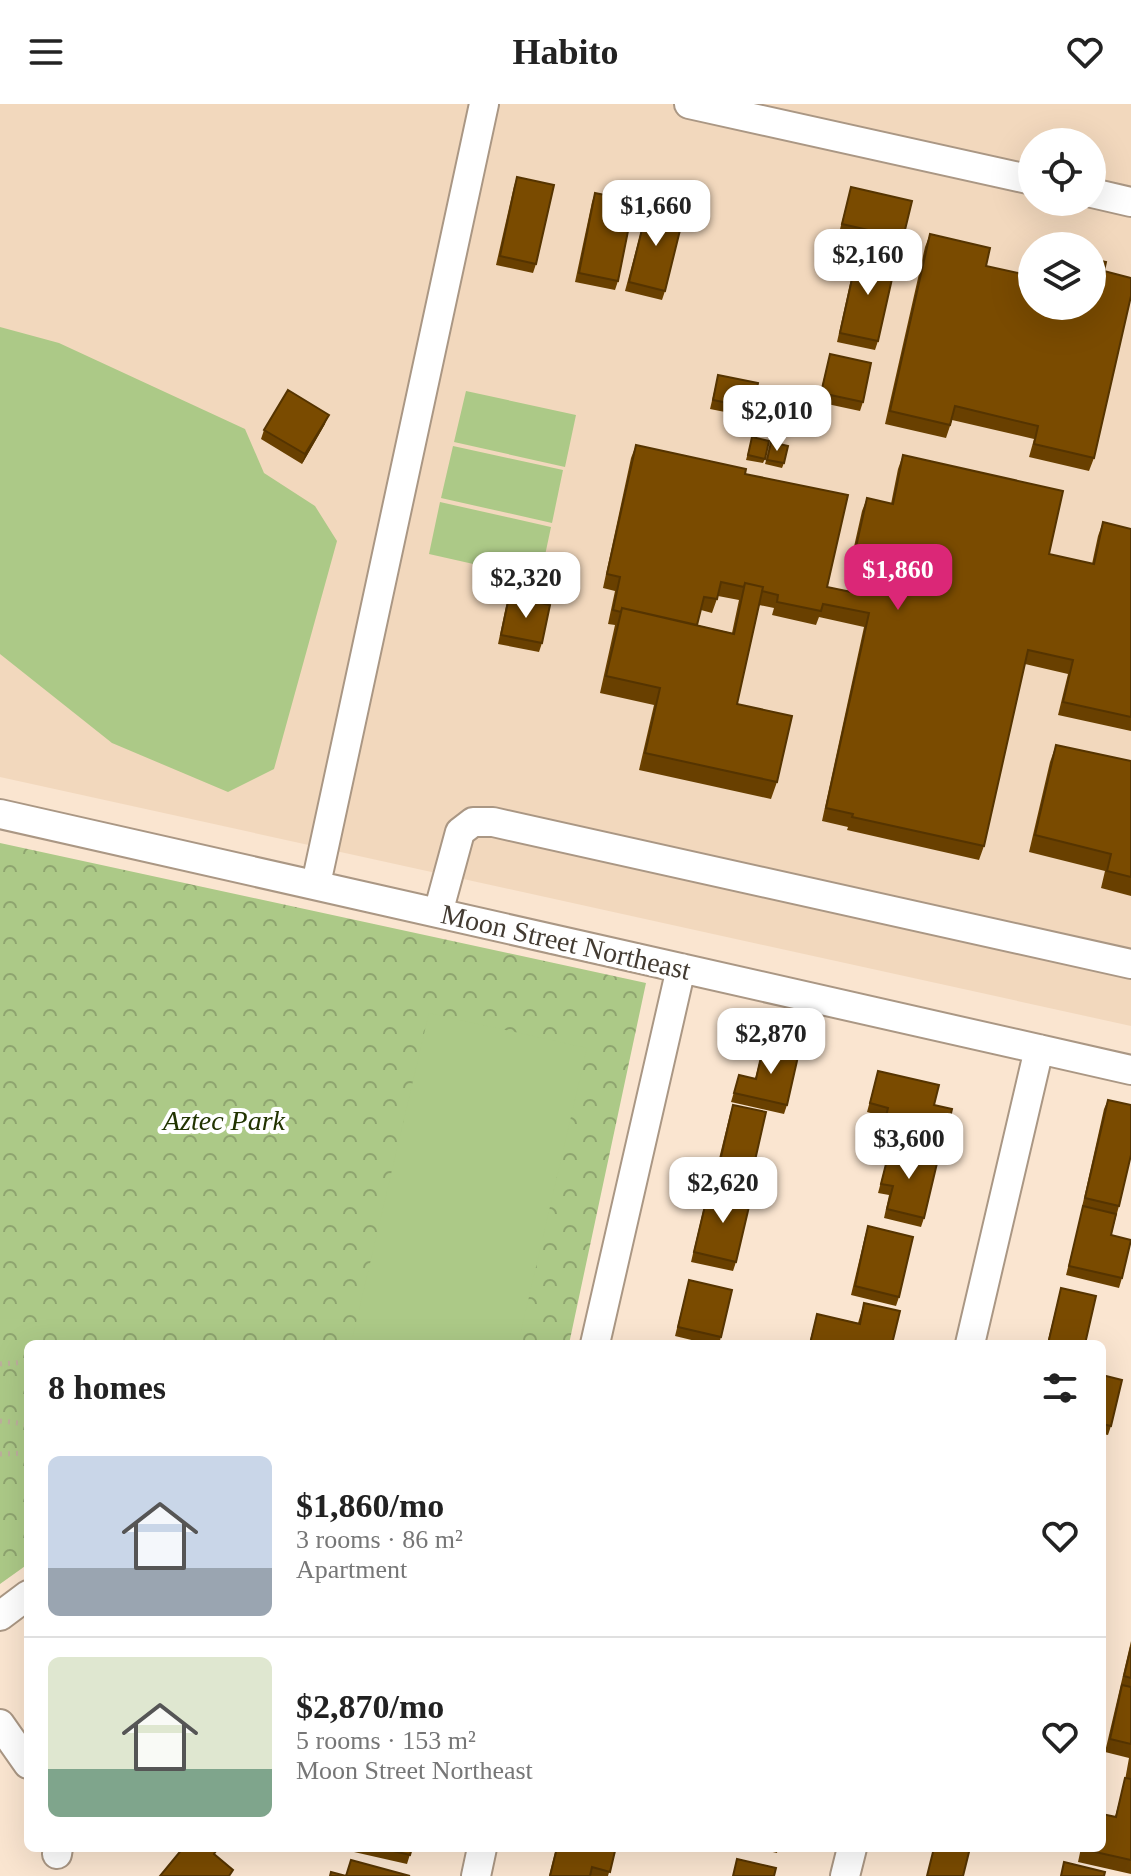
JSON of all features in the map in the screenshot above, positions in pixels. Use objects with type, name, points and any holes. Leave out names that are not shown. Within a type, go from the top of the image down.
[{"type":"street","points":[[316,884],[484,104]]},
{"type":"street","points":[[689,104],[1018,177]]},
{"type":"street","points":[[1106,196],[1131,202]]},
{"type":"street","name":"Moon Street Northeast","points":[[0,814],[1131,1070]]},
{"type":"street","points":[[438,913],[460,832],[473,822],[493,822],[1131,964]]},
{"type":"street","points":[[596,1340],[681,968]]},
{"type":"street","points":[[971,1340],[1039,1049]]},
{"type":"street","points":[[0,1616],[24,1598]]},
{"type":"street","points":[[0,1724],[24,1758]]},
{"type":"street","points":[[476,1876],[481,1852]]},
{"type":"street","points":[[845,1876],[851,1852]]},
{"type":"path","points":[[0,1364],[24,1362]]},
{"type":"path","points":[[0,1421],[24,1424]]},
{"type":"path","points":[[0,1454],[24,1453]]},
{"type":"shaded area","points":[[0,104],[1131,104],[1131,1026],[0,777]]},
{"type":"green space","points":[[0,327],[59,343],[245,429],[264,473],[315,506],[337,541],[274,769],[228,792],[112,743],[0,654]]},
{"type":"green space","points":[[466,391],[576,415],[565,467],[454,442]]},
{"type":"green space","points":[[453,446],[563,470],[552,523],[441,498]]},
{"type":"green space","points":[[440,502],[551,527],[540,579],[429,554]]},
{"type":"green space","name":"Aztec Park","points":[[0,843],[646,983],[570,1340],[24,1340],[24,1567],[0,1584]]},
{"type":"green space","points":[[429,1013],[587,1048],[519,1340],[352,1340]]},
{"type":"building","points":[[517,177],[554,185],[536,264],[500,256]]},
{"type":"building","points":[[851,187],[912,201],[903,238],[842,224]]},
{"type":"building","points":[[595,193],[634,201],[618,281],[579,273]]},
{"type":"building","points":[[648,205],[684,214],[665,291],[629,282]]},
{"type":"building","points":[[930,234],[990,248],[986,266],[1018,273],[1018,320],[1106,320],[1106,272],[1131,278],[1131,296],[1094,458],[1034,444],[1038,426],[955,406],[950,425],[890,411]]},
{"type":"building","points":[[858,252],[896,261],[878,341],[840,333]]},
{"type":"building","points":[[830,354],[871,363],[863,402],[821,393]]},
{"type":"building","points":[[718,375],[758,383],[753,408],[713,400]]},
{"type":"building","points":[[288,390],[329,415],[305,454],[264,430]]},
{"type":"building","points":[[752,437],[769,441],[765,459],[748,455]]},
{"type":"building","points":[[771,442],[788,446],[784,463],[767,460]]},
{"type":"building","points":[[636,445],[746,469],[745,474],[848,495],[827,587],[856,593],[866,549],[856,547],[867,498],[893,504],[903,455],[1063,491],[1049,554],[1094,564],[1103,522],[1131,529],[1131,717],[1063,702],[1073,660],[1028,650],[984,846],[852,817],[853,814],[826,808],[869,613],[823,604],[821,611],[777,602],[778,595],[762,591],[763,587],[721,582],[717,599],[704,597],[697,625],[622,608],[621,612],[613,610],[620,577],[607,574]]},
{"type":"building","points":[[745,583],[763,587],[737,704],[792,716],[777,782],[645,753],[660,688],[606,676],[622,608],[734,634]]},
{"type":"building","points":[[509,597],[550,605],[542,643],[501,635]]},
{"type":"building","points":[[1056,745],[1131,761],[1131,877],[1107,871],[1111,854],[1035,835]]},
{"type":"building","points":[[764,1044],[799,1052],[787,1105],[734,1093],[739,1075],[756,1079]]},
{"type":"building","points":[[878,1071],[939,1085],[934,1105],[952,1109],[945,1139],[884,1125],[888,1108],[870,1103]]},
{"type":"building","points":[[1108,1100],[1131,1105],[1131,1155],[1119,1206],[1085,1198]]},
{"type":"building","points":[[733,1105],[766,1112],[751,1178],[718,1170]]},
{"type":"building","points":[[890,1148],[938,1159],[924,1218],[887,1209],[893,1186],[881,1184]]},
{"type":"building","points":[[709,1189],[751,1198],[736,1262],[694,1252]]},
{"type":"building","points":[[1083,1206],[1116,1214],[1111,1235],[1131,1240],[1122,1278],[1069,1266]]},
{"type":"building","points":[[868,1226],[913,1237],[899,1297],[855,1286]]},
{"type":"building","points":[[689,1280],[732,1290],[721,1337],[678,1327]]},
{"type":"building","points":[[1061,1288],[1096,1296],[1086,1340],[1049,1340]]},
{"type":"building","points":[[864,1303],[900,1311],[893,1340],[811,1340],[817,1314],[860,1324]]},
{"type":"building","points":[[1106,1376],[1122,1380],[1111,1426],[1106,1425]]},
{"type":"building","points":[[1131,1647],[1131,1678],[1124,1676]]},
{"type":"building","points":[[1122,1685],[1131,1687],[1131,1744],[1110,1739]]},
{"type":"building","points":[[1125,1778],[1131,1779],[1131,1860],[1095,1852],[1106,1852],[1106,1815],[1116,1817]]},
{"type":"building","points":[[180,1852],[215,1852],[233,1870],[229,1876],[160,1876]]},
{"type":"building","points":[[556,1852],[615,1852],[610,1872],[592,1867],[590,1876],[550,1876]]},
{"type":"building","points":[[933,1852],[969,1852],[963,1876],[927,1876]]},
{"type":"building","points":[[737,1859],[776,1868],[774,1876],[733,1876]]},
{"type":"building","points":[[351,1860],[410,1876],[346,1876]]},
{"type":"building","points":[[1064,1862],[1105,1872],[1104,1876],[1061,1876]]}]
